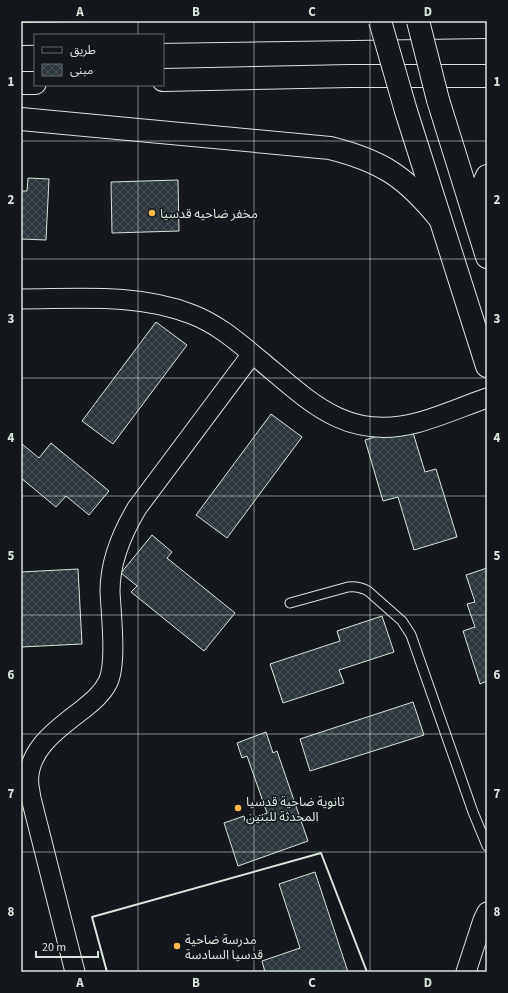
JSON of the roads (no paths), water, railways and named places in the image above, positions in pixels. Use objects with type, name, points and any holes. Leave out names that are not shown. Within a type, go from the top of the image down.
[{"type":"main road","points":[[380,21],[406,111],[487,366]]},
{"type":"main road","points":[[418,21],[438,100],[487,257]]},
{"type":"main road","points":[[21,34],[487,27]]},
{"type":"main road","points":[[164,80],[350,76],[487,76]]},
{"type":"main road","points":[[21,84],[34,83]]},
{"type":"main road","points":[[21,119],[330,148],[356,155],[381,166],[398,176],[423,198],[440,219]]},
{"type":"main road","points":[[476,222],[479,195],[487,176]]},
{"type":"street","points":[[21,299],[122,299],[158,303],[192,314],[224,331],[302,395],[327,413],[355,424],[385,428],[416,423],[487,398]]},
{"type":"street","points":[[75,972],[27,810],[30,770],[36,755],[45,741],[56,730],[102,693],[109,681],[113,668],[110,589],[118,547],[126,527],[137,508],[252,354]]},
{"type":"street","points":[[466,972],[487,912]]},
{"type":"lane","points":[[290,603],[355,586],[368,591],[402,621],[411,635],[472,812],[487,846]]},
{"type":"place","name":"مخفر ضاحيه قدسيا","points":[[152,213]]},
{"type":"place","name":"ثانوية ضاحية قدسيا المحدثة للبنين","points":[[238,808]]},
{"type":"place","name":"مدرسة ضاحية قدسيا السادسة","points":[[177,946]]}]
